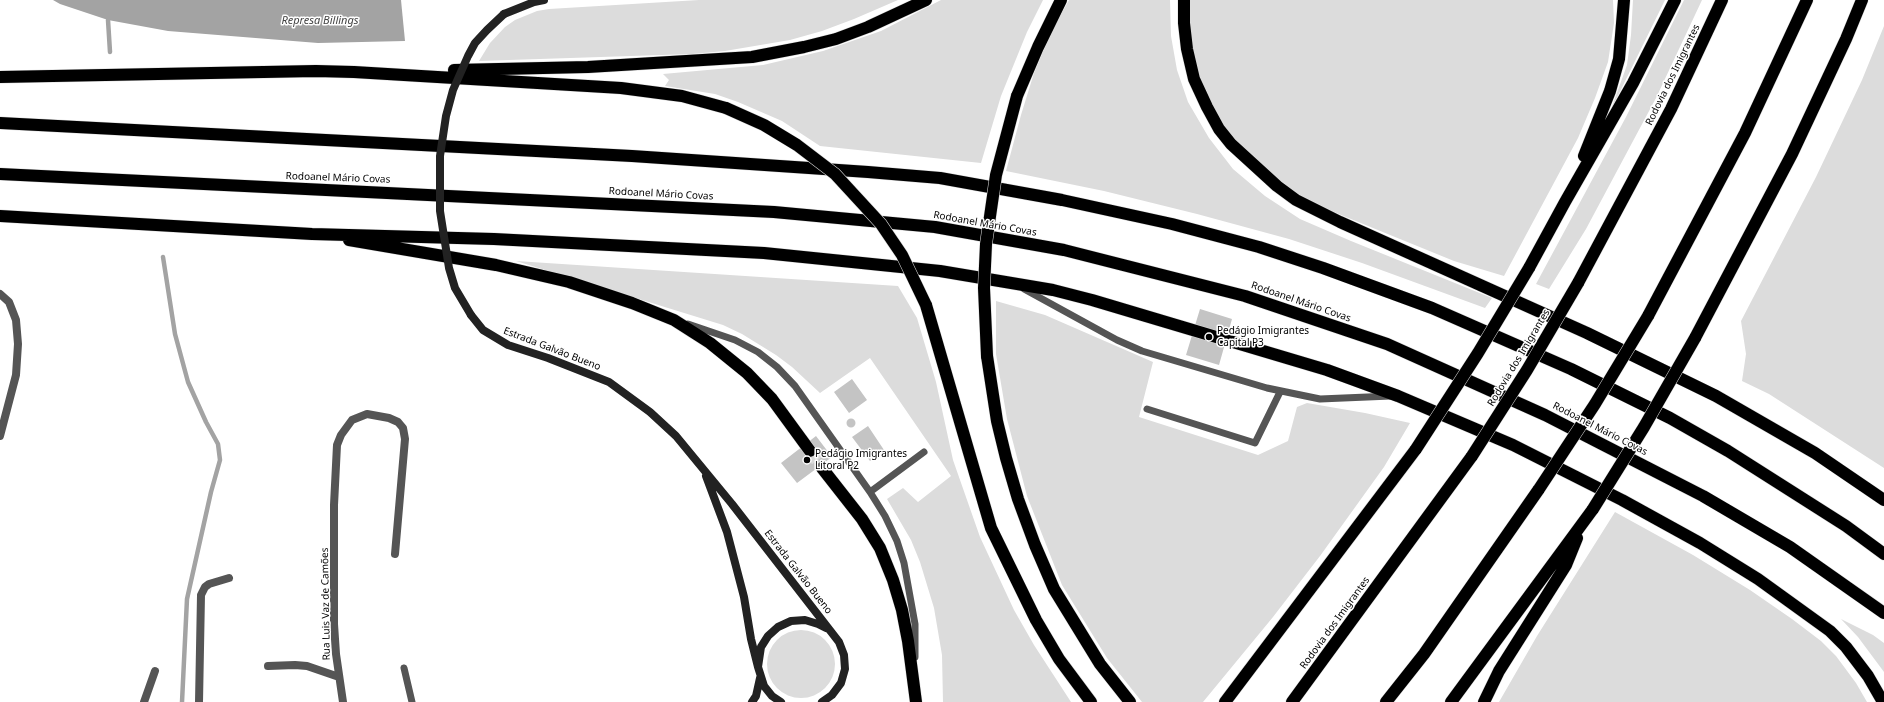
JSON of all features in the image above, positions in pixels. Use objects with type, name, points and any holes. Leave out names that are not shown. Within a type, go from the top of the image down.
[{"type":"highway","points":[[354,72],[580,67],[752,57],[836,39],[868,27],[926,0]]},
{"type":"highway","points":[[1062,0],[1041,40],[1018,96],[996,175],[986,244],[984,288],[987,356],[997,421],[1006,458],[1018,499],[1038,551],[1054,589],[1100,664],[1130,702]]},
{"type":"highway","points":[[1184,0],[1184,23],[1187,49],[1194,79],[1207,107],[1219,129],[1231,144],[1276,186],[1296,200],[1340,222],[1587,333],[1716,396],[1815,453],[1884,500]]},
{"type":"highway","points":[[1565,202],[1610,91],[1619,59],[1624,0]]},
{"type":"highway","points":[[1225,702],[1416,448],[1478,353],[1529,268],[1633,83],[1675,0]]},
{"type":"highway","name":"Rodovia dos Imigrantes","points":[[1292,702],[1472,456],[1527,370],[1578,283],[1671,109],[1722,0]]},
{"type":"highway","points":[[1386,702],[1424,654],[1539,489],[1595,404],[1648,316],[1745,133],[1807,0]]},
{"type":"highway","points":[[1451,702],[1593,509],[1644,427],[1695,338],[1792,154],[1846,39],[1862,0]]},
{"type":"highway","points":[[0,77],[316,71],[621,88],[682,96],[726,108],[764,125],[797,145],[835,174],[881,224],[902,255],[926,305],[991,528],[1036,620],[1060,659],[1091,702]]},
{"type":"highway","points":[[0,123],[624,155],[868,172],[948,180],[1062,200],[1172,224],[1259,247],[1323,268],[1410,300],[1571,369],[1670,418],[1728,451],[1846,526],[1884,554]]},
{"type":"highway","name":"Rodoanel Mário Covas","points":[[0,174],[774,212],[935,227],[1064,250],[1246,296],[1387,344],[1545,414],[1704,496],[1790,547],[1884,613]]},
{"type":"highway","points":[[0,216],[312,234],[494,239],[764,253],[940,271],[1053,290],[1092,300],[1328,370],[1398,396],[1513,445],[1615,496],[1700,543],[1758,579],[1830,631],[1846,647],[1868,676],[1883,702]]},
{"type":"highway","points":[[312,234],[496,265],[569,282],[632,303],[674,320],[710,343],[747,373],[772,399],[810,451]]},
{"type":"highway","points":[[822,468],[862,519],[880,548],[893,580],[902,610],[914,680],[916,702]]},
{"type":"highway","points":[[1484,702],[1499,671],[1566,565],[1583,522]]},
{"type":"main road","name":"Estrada Galvão Bueno","points":[[544,0],[534,2],[504,14],[487,30],[475,43],[468,56],[451,97],[446,116],[440,156],[440,210],[449,268],[455,288],[471,315],[483,330],[518,349],[548,358],[609,382],[631,397],[676,436],[732,504],[839,642],[844,655],[845,670],[841,683],[832,695],[822,702]]},
{"type":"main road","name":"Estrada Galvão Bueno","points":[[704,470],[727,532],[744,597],[751,639],[760,678],[772,696],[781,702]]},
{"type":"main road","name":"Estrada Galvão Bueno","points":[[758,667],[761,647],[768,636],[778,627],[791,621],[805,620],[818,624],[830,631]]},
{"type":"main road","name":"Estrada Galvão Bueno","points":[[752,702],[756,696],[760,678]]},
{"type":"street","points":[[0,294],[9,302],[16,320],[18,344],[16,374],[0,436]]},
{"type":"street","name":"Rua Luis Vaz de Camões","points":[[344,702],[339,677],[334,624],[334,505],[337,444],[341,434],[352,420],[367,414],[389,418],[398,422],[403,428],[405,439],[395,554]]},
{"type":"street","points":[[199,702],[201,594],[204,587],[209,584],[229,578]]},
{"type":"street","points":[[268,666],[307,666],[339,677]]},
{"type":"street","points":[[144,702],[155,671]]},
{"type":"lane","points":[[1017,285],[1132,347],[1157,356],[1280,392],[1320,399],[1398,396]]},
{"type":"lane","points":[[674,320],[735,340],[758,352],[777,367],[794,386],[870,492],[885,516],[897,541],[904,563],[915,624],[914,680]]},
{"type":"lane","points":[[1147,409],[1255,443],[1280,392]]},
{"type":"lane","points":[[870,492],[924,452]]},
{"type":"lane","points":[[404,668],[412,702]]},
{"type":"shaded area","points":[[699,0],[898,0],[822,31],[790,40],[725,51],[692,54],[479,61],[490,43],[505,27],[515,20],[537,11]]},
{"type":"shaded area","points":[[941,0],[1043,0],[1027,32],[1001,96],[981,163],[820,146],[782,121],[738,102],[715,94],[665,86],[669,80],[663,74],[763,65],[823,51],[881,31]]},
{"type":"shaded area","points":[[1069,0],[1170,0],[1171,36],[1177,70],[1188,102],[1209,138],[1233,169],[1265,196],[1300,219],[1492,298],[1485,308],[1362,263],[1289,239],[1104,191],[1006,171],[1034,73],[1052,30]]},
{"type":"shaded area","points":[[1187,0],[1613,0],[1614,23],[1608,62],[1578,138],[1504,276],[1454,261],[1319,206],[1284,186],[1253,160],[1227,130],[1206,98],[1191,54]]},
{"type":"shaded area","points":[[1633,0],[1665,0],[1610,112],[1627,65],[1631,35]]},
{"type":"shaded area","points":[[1684,0],[1702,0],[1656,98],[1586,229],[1549,289],[1536,284],[1626,117]]},
{"type":"shaded area","points":[[1884,26],[1884,468],[1769,394],[1742,381],[1746,354],[1741,321],[1816,177],[1862,80]]},
{"type":"shaded area","points":[[516,261],[898,286],[917,318],[936,382],[953,460],[980,537],[1014,610],[1034,645],[1071,702],[943,702],[942,655],[934,608],[920,562],[911,540],[887,499],[903,488],[918,502],[951,476],[870,358],[820,393],[792,367],[776,355],[742,334],[723,325]]},
{"type":"shaded area","points":[[996,301],[1045,315],[1153,362],[1139,417],[1258,455],[1288,441],[1297,407],[1307,403],[1365,413],[1410,423],[1384,467],[1320,556],[1273,617],[1203,702],[1142,702],[1107,658],[1062,585],[1027,496],[1007,419],[996,354]]},
{"type":"shaded area","points":[[1615,512],[1693,555],[1750,590],[1792,619],[1821,641],[1836,656],[1856,683],[1867,702],[1499,702],[1537,636]]},
{"type":"shaded area","points":[[1841,619],[1873,635],[1884,643],[1884,672],[1858,637]]},
{"type":"shaded area","points":[[801,630],[814,633],[825,640],[832,651],[835,664],[832,677],[825,688],[814,695],[801,698],[788,695],[777,688],[770,677],[767,664],[770,651],[777,640],[788,633]]},
{"type":"water","name":"Represa Billings","points":[[53,0],[401,0],[405,41],[318,43],[168,31],[108,20],[60,4]]},
{"type":"building","name":"Pedágio Imigrantes Capital P3","points":[[1200,309],[1232,319],[1219,365],[1186,355]]},
{"type":"building","points":[[852,379],[867,400],[849,413],[834,392]]},
{"type":"building","points":[[849,419],[853,419],[855,423],[853,427],[849,427],[847,425],[847,421]]},
{"type":"building","points":[[868,426],[884,450],[870,461],[852,437]]},
{"type":"building","name":"Pedágio Imigrantes Litoral P2","points":[[816,436],[832,457],[797,483],[781,463]]},
{"type":"waterway","points":[[108,20],[110,52]]},
{"type":"waterway","points":[[163,257],[175,334],[188,382],[206,422],[218,444],[220,460],[211,492],[187,599],[182,702]]},
{"type":"tunnel","points":[[810,451],[822,468]]},
{"type":"place","name":"Pedágio Imigrantes Capital P3","points":[[1209,337]]},
{"type":"place","name":"Pedágio Imigrantes Litoral P2","points":[[807,460]]}]
